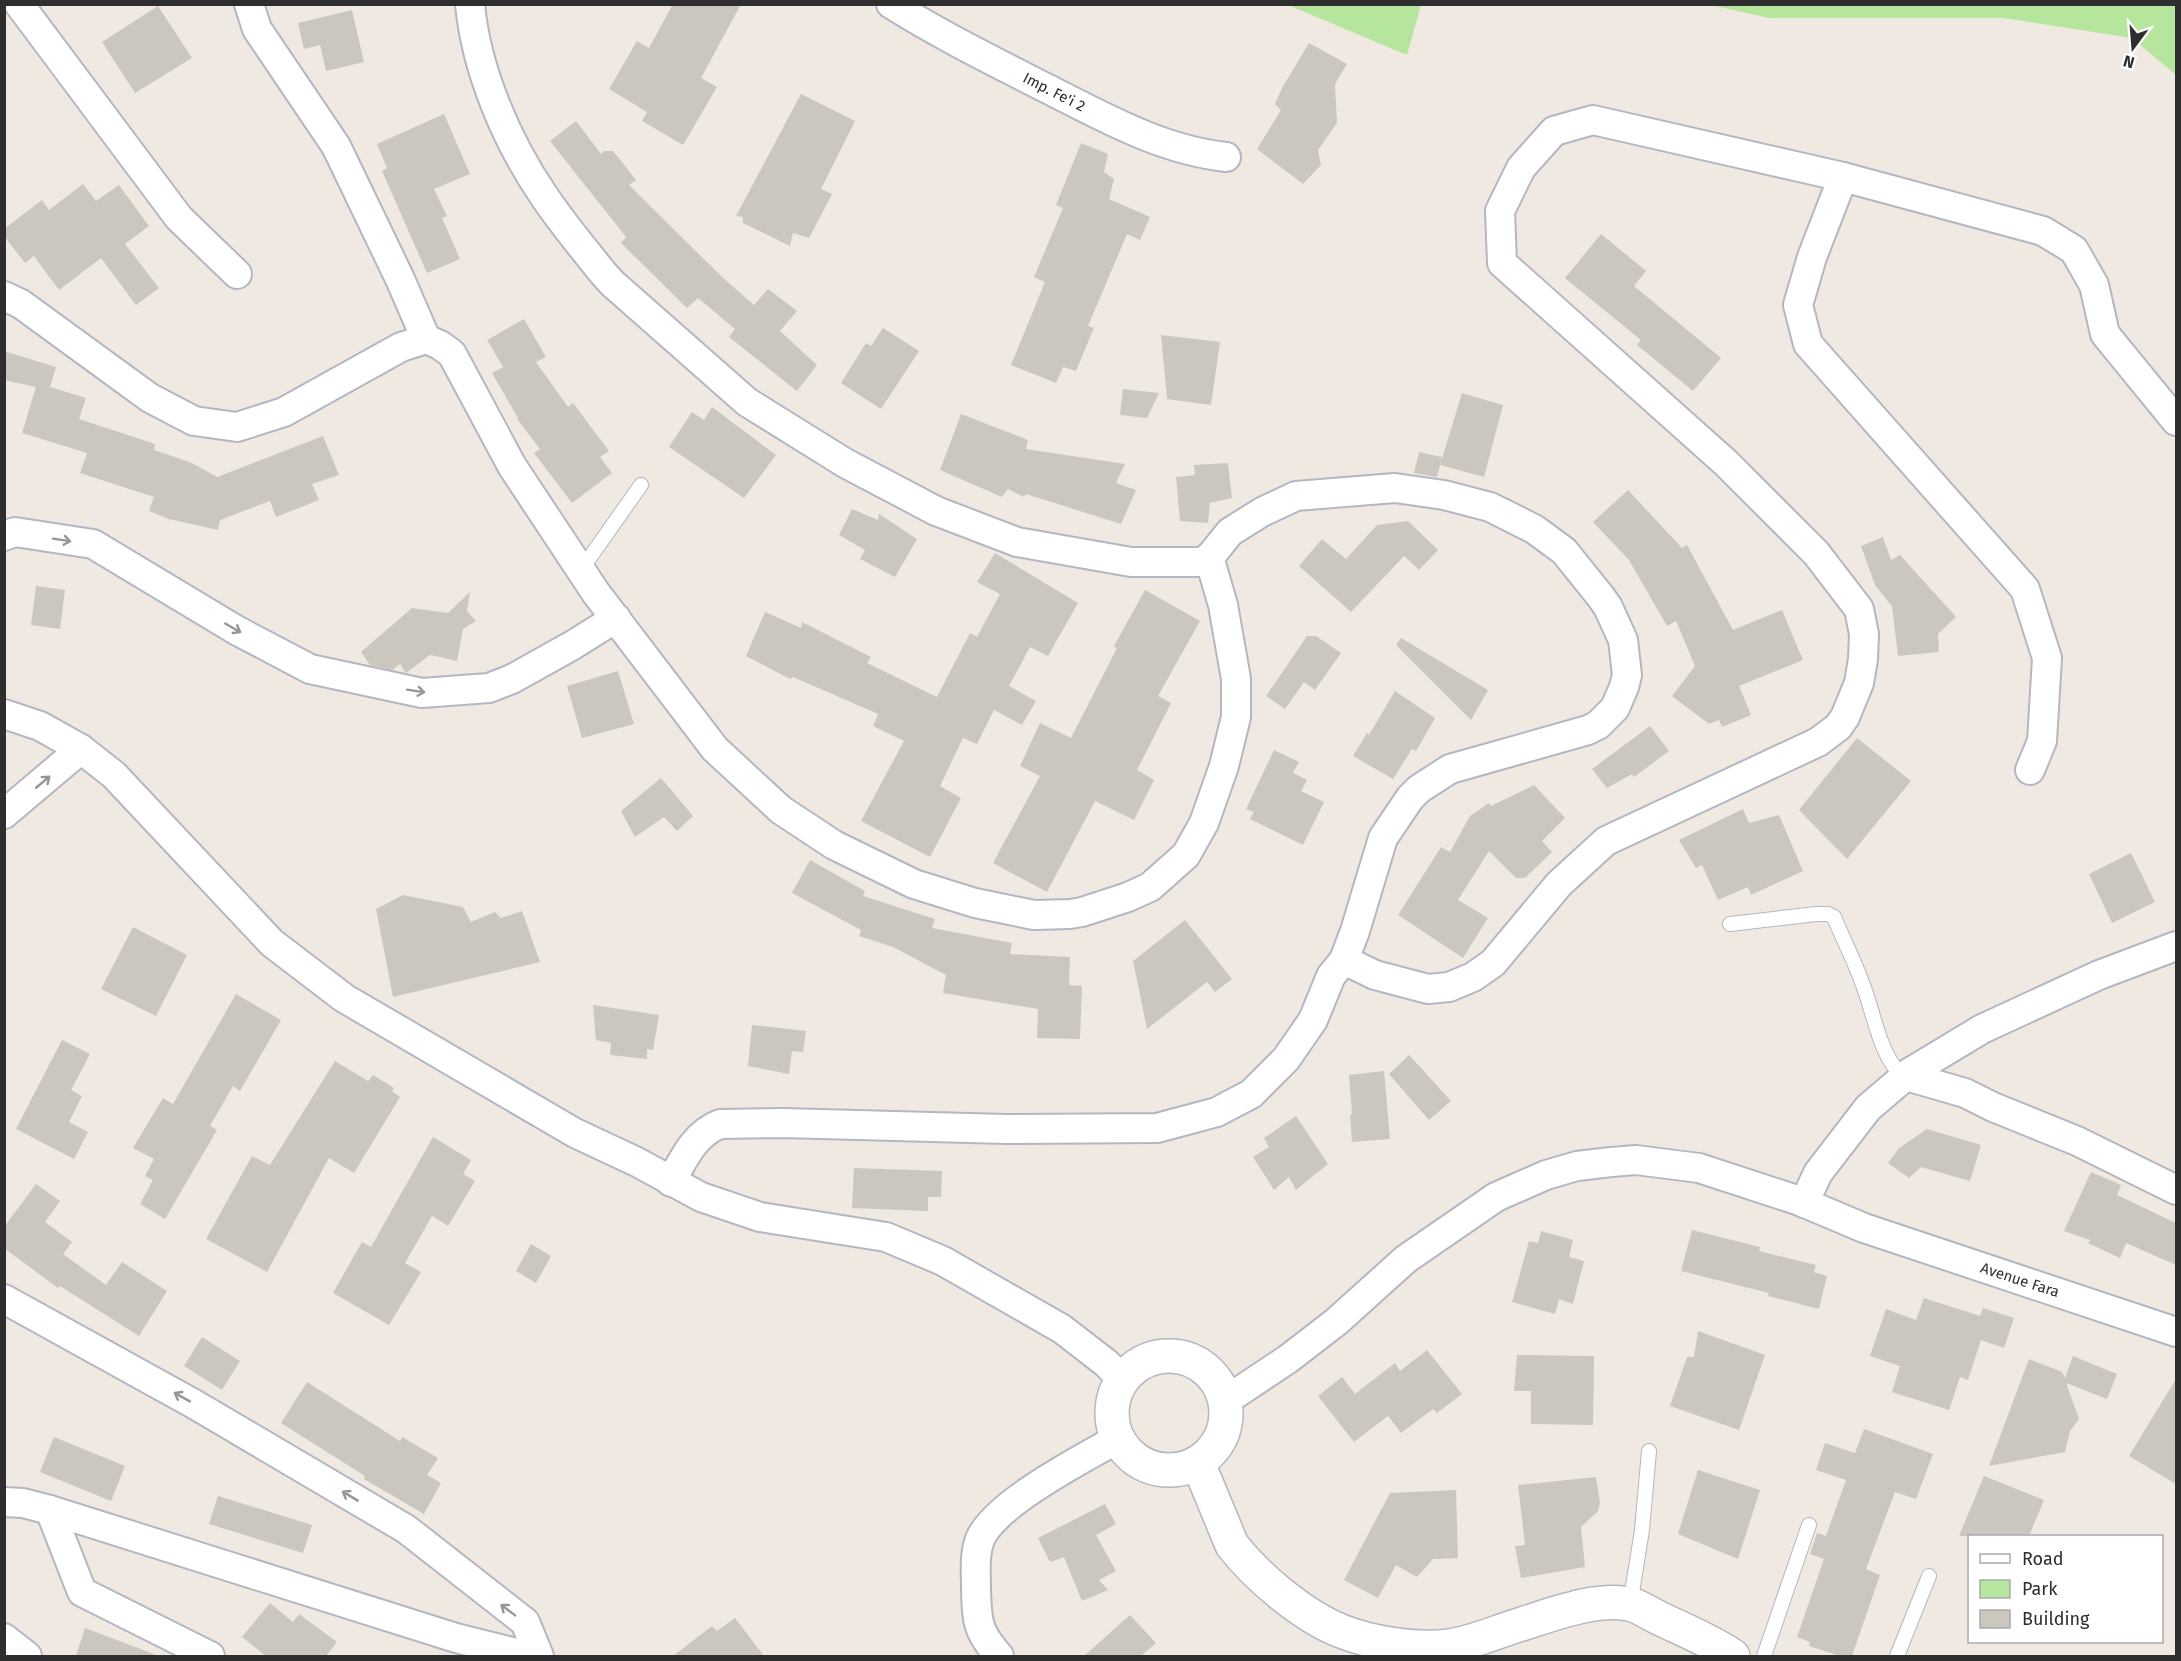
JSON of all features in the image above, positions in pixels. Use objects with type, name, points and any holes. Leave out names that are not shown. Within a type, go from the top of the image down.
[{"type":"main road","points":[[1158,1356],[1188,1359],[1201,1365],[1220,1387],[1225,1401],[1224,1430],[1218,1443],[1198,1463],[1180,1469],[1161,1470],[1143,1465],[1128,1454],[1117,1439],[1110,1408],[1122,1379],[1132,1368],[1144,1360],[1158,1356]]},
{"type":"main road","points":[[1198,1463],[1232,1545],[1238,1553],[1268,1582],[1308,1613],[1341,1631],[1376,1642],[1450,1646],[1572,1608],[1607,1604],[1630,1605],[1720,1647],[1733,1656]]},
{"type":"street","points":[[19,4],[179,218],[237,274]]},
{"type":"street","points":[[249,4],[257,29],[336,146],[426,339]]},
{"type":"street","points":[[470,4],[481,67],[504,127],[542,194],[612,283],[747,402],[845,464],[936,511],[1005,538],[1131,562],[1206,562],[1230,532],[1262,512],[1296,496],[1382,488],[1444,495],[1490,507],[1534,529],[1564,551],[1608,607],[1623,640],[1627,675],[1624,687],[1615,708],[1598,725],[1577,735],[1450,769],[1419,789],[1410,798],[1383,838],[1344,960],[1331,976],[1313,1020],[1286,1059],[1251,1094],[1217,1112],[1169,1126],[1146,1129],[720,1124],[711,1128],[693,1144],[671,1182]]},
{"type":"street","name":"Imp. Fe'i 2","points":[[891,4],[940,35],[1108,119],[1189,152],[1227,157]]},
{"type":"street","points":[[1344,960],[1375,975],[1428,989],[1449,987],[1473,977],[1493,963],[1559,884],[1606,840],[1818,742],[1838,727],[1845,717],[1858,683],[1863,658],[1863,634],[1858,609],[1816,554],[1726,463],[1502,263],[1500,211],[1521,168],[1554,131],[1593,120],[1843,177],[2043,231],[2074,250],[2094,285],[2105,334],[2176,421]]},
{"type":"street","points":[[1843,177],[1812,257],[1798,305],[1808,344],[2025,589],[2047,658],[2042,741],[2030,770]]},
{"type":"street","points":[[4,296],[21,304],[150,398],[194,421],[237,427],[284,412],[401,347],[426,339],[440,345],[452,354],[512,466],[581,570],[715,749],[781,810],[834,845],[908,881],[975,903],[1034,915],[1070,914],[1150,888],[1186,855],[1204,823],[1224,766],[1236,717],[1237,692],[1223,605],[1209,557]]},
{"type":"street","points":[[4,536],[15,532],[93,544],[236,630],[310,669],[422,693],[489,688],[573,645],[616,618]]},
{"type":"street","points":[[4,714],[40,726],[81,749],[114,775],[272,943],[344,998],[575,1133],[637,1162],[701,1197],[760,1217],[886,1237],[943,1261],[1062,1329],[1106,1363],[1122,1379]]},
{"type":"street","points":[[4,814],[81,749]]},
{"type":"street","points":[[1804,1203],[1818,1173],[1868,1108],[1905,1077],[1982,1029],[2099,975],[2176,946]]},
{"type":"street","points":[[1905,1077],[1965,1093],[1993,1107],[2077,1141],[2176,1190]]},
{"type":"street","name":"Avenue Fara","points":[[1225,1401],[1288,1359],[1336,1322],[1406,1259],[1496,1197],[1546,1175],[1577,1166],[1636,1160],[1699,1168],[1804,1203],[1864,1228],[2176,1332]]},
{"type":"street","points":[[4,1299],[194,1404],[406,1529],[525,1622],[539,1656]]},
{"type":"street","points":[[999,1656],[981,1633],[978,1621],[976,1561],[981,1537],[1003,1510],[1065,1468],[1117,1439]]},
{"type":"street","points":[[4,1502],[23,1503],[50,1510],[454,1647],[528,1656]]},
{"type":"street","points":[[50,1510],[82,1592],[210,1656]]},
{"type":"street","points":[[4,1638],[27,1656]]},
{"type":"lane","points":[[581,570],[641,485]]},
{"type":"lane","points":[[1730,924],[1816,914],[1828,914],[1834,917],[1863,985],[1883,1047],[1897,1071],[1905,1077]]},
{"type":"lane","points":[[1630,1605],[1642,1530],[1649,1451]]},
{"type":"lane","points":[[1764,1656],[1809,1526]]},
{"type":"lane","points":[[1897,1656],[1929,1576]]},
{"type":"green space","points":[[1288,5],[1421,5],[1407,55]]},
{"type":"green space","points":[[1711,5],[2176,5],[2176,75],[2132,38],[2004,18],[1769,18]]},
{"type":"building","points":[[673,4],[741,4],[701,78],[717,87],[683,145],[642,121],[647,112],[609,89],[637,41],[649,48]]},
{"type":"building","points":[[158,6],[192,58],[135,93],[102,42]]},
{"type":"building","points":[[352,10],[364,62],[326,71],[320,45],[304,49],[298,23]]},
{"type":"building","points":[[1309,43],[1347,64],[1335,84],[1337,123],[1318,150],[1321,165],[1303,184],[1257,149],[1281,110],[1275,104],[1282,88]]},
{"type":"building","points":[[801,94],[855,121],[821,189],[832,194],[809,238],[793,233],[790,246],[743,223],[743,217],[736,216]]},
{"type":"building","points":[[444,114],[470,174],[434,189],[447,216],[442,218],[460,259],[427,273],[382,171],[387,168],[377,144]]},
{"type":"building","points":[[576,121],[601,154],[604,151],[613,151],[636,180],[629,185],[721,276],[754,305],[768,289],[797,311],[780,331],[817,365],[797,391],[729,337],[735,329],[698,298],[687,308],[621,243],[626,237],[550,141]]},
{"type":"building","points":[[1081,143],[1108,154],[1104,172],[1114,179],[1109,199],[1150,217],[1140,240],[1127,234],[1088,326],[1094,328],[1076,371],[1063,367],[1056,383],[1011,365],[1045,282],[1034,277],[1063,208],[1056,205]]},
{"type":"building","points":[[83,184],[96,201],[119,185],[149,226],[125,244],[159,288],[136,305],[101,258],[59,290],[34,256],[25,263],[4,236],[4,229],[42,200],[49,210]]},
{"type":"building","points":[[1601,234],[1646,271],[1634,286],[1721,358],[1693,391],[1637,345],[1641,340],[1565,278]]},
{"type":"building","points":[[524,319],[546,357],[536,362],[568,407],[573,403],[609,451],[600,457],[612,473],[572,503],[534,453],[540,449],[517,419],[492,373],[503,367],[487,340]]},
{"type":"building","points":[[883,328],[919,351],[881,409],[841,383],[866,343],[871,346]]},
{"type":"building","points":[[1161,335],[1220,342],[1211,405],[1167,399]]},
{"type":"building","points":[[4,351],[56,367],[50,387],[86,398],[79,419],[155,444],[154,450],[192,463],[217,477],[323,436],[339,475],[312,484],[319,500],[276,517],[270,501],[220,520],[218,530],[169,519],[149,511],[154,497],[80,473],[87,453],[22,433],[36,387],[4,380]]},
{"type":"building","points":[[1123,389],[1159,393],[1147,418],[1120,415]]},
{"type":"building","points":[[1462,393],[1503,405],[1484,477],[1440,465]]},
{"type":"building","points":[[712,407],[776,455],[744,498],[669,447],[692,412],[704,420]]},
{"type":"building","points":[[961,414],[1028,440],[1026,449],[1125,464],[1116,483],[1136,490],[1121,524],[1026,494],[1024,497],[1008,489],[1002,497],[940,470]]},
{"type":"building","points":[[1419,452],[1442,457],[1437,477],[1414,473]]},
{"type":"building","points":[[1228,463],[1232,498],[1210,503],[1208,523],[1180,521],[1176,477],[1195,475],[1194,465]]},
{"type":"building","points":[[1628,490],[1682,548],[1687,545],[1733,630],[1782,610],[1803,660],[1739,686],[1751,715],[1722,727],[1719,720],[1709,724],[1672,696],[1695,666],[1676,621],[1667,626],[1629,560],[1593,522]]},
{"type":"building","points":[[852,509],[878,520],[879,514],[917,539],[895,577],[860,559],[865,550],[839,535]]},
{"type":"building","points":[[1408,521],[1438,550],[1419,570],[1404,556],[1351,612],[1299,566],[1322,539],[1346,559],[1377,525]]},
{"type":"building","points":[[1883,537],[1891,560],[1900,555],[1956,617],[1938,634],[1939,652],[1898,656],[1892,606],[1875,585],[1861,546]]},
{"type":"building","points":[[995,553],[1078,603],[1048,656],[1030,647],[1009,686],[1036,701],[1022,725],[994,710],[977,744],[963,738],[940,786],[961,798],[930,857],[861,821],[904,741],[873,726],[878,714],[793,677],[790,679],[746,656],[765,612],[801,628],[802,622],[871,657],[867,663],[937,697],[970,633],[977,637],[1000,594],[977,582]]},
{"type":"building","points":[[36,586],[65,590],[60,629],[31,625]]},
{"type":"building","points":[[1145,590],[1200,621],[1158,696],[1171,703],[1137,770],[1154,780],[1134,820],[1095,801],[1047,892],[993,863],[1040,776],[1020,766],[1040,723],[1071,738],[1117,648],[1114,646]]},
{"type":"building","points":[[470,592],[467,611],[476,621],[463,629],[457,661],[430,655],[406,673],[400,664],[392,670],[370,665],[361,652],[412,608],[448,613]]},
{"type":"building","points":[[1307,636],[1316,636],[1341,653],[1315,690],[1304,682],[1285,709],[1266,696]]},
{"type":"building","points":[[1401,638],[1488,690],[1471,720],[1396,645]]},
{"type":"building","points":[[618,671],[634,724],[582,738],[567,686]]},
{"type":"building","points":[[1395,691],[1435,718],[1416,751],[1412,749],[1393,779],[1353,756],[1367,733],[1369,735]]},
{"type":"building","points":[[1650,726],[1669,751],[1634,777],[1632,774],[1607,788],[1592,769]]},
{"type":"building","points":[[1857,738],[1911,781],[1847,859],[1799,810]]},
{"type":"building","points":[[1274,750],[1299,762],[1293,773],[1307,780],[1301,791],[1324,802],[1303,845],[1250,819],[1254,812],[1246,809]]},
{"type":"building","points":[[661,778],[693,816],[677,831],[664,817],[635,837],[621,811]]},
{"type":"building","points":[[1534,785],[1565,818],[1542,841],[1552,852],[1525,878],[1516,878],[1489,851],[1458,900],[1488,918],[1463,958],[1398,915],[1441,847],[1450,852],[1470,816],[1489,803],[1491,806]]},
{"type":"building","points":[[1743,809],[1749,823],[1779,815],[1803,871],[1751,895],[1748,887],[1718,900],[1702,865],[1696,868],[1679,840]]},
{"type":"building","points":[[2131,853],[2155,902],[2112,923],[2089,874]]},
{"type":"building","points":[[810,860],[865,891],[863,896],[935,919],[932,928],[1012,943],[1010,954],[1070,957],[1069,985],[1082,986],[1080,1039],[1037,1038],[1038,1009],[943,993],[946,975],[893,947],[859,936],[861,930],[792,893]]},
{"type":"building","points":[[403,895],[463,907],[471,922],[495,912],[501,918],[522,911],[540,962],[393,997],[376,909]]},
{"type":"building","points":[[1185,920],[1232,979],[1215,992],[1207,982],[1147,1029],[1133,961]]},
{"type":"building","points":[[133,927],[187,955],[156,1016],[101,989]]},
{"type":"building","points":[[236,994],[281,1020],[240,1091],[233,1086],[210,1126],[217,1130],[165,1219],[140,1204],[153,1180],[145,1176],[154,1159],[133,1148],[163,1098],[173,1104]]},
{"type":"building","points":[[593,1005],[659,1015],[653,1050],[647,1049],[647,1059],[610,1055],[611,1043],[596,1040]]},
{"type":"building","points":[[752,1025],[806,1031],[803,1052],[792,1051],[789,1074],[748,1066]]},
{"type":"building","points":[[62,1040],[90,1054],[71,1090],[82,1096],[69,1122],[88,1132],[74,1159],[16,1129]]},
{"type":"building","points":[[1409,1055],[1451,1101],[1429,1120],[1389,1074]]},
{"type":"building","points":[[335,1061],[368,1081],[373,1075],[394,1088],[392,1091],[400,1097],[354,1173],[329,1158],[267,1272],[206,1239],[252,1156],[270,1165]]},
{"type":"building","points":[[1384,1071],[1390,1139],[1352,1142],[1349,1075]]},
{"type":"building","points":[[1296,1116],[1328,1164],[1296,1190],[1289,1177],[1274,1190],[1253,1157],[1269,1147],[1264,1138]]},
{"type":"building","points":[[1927,1129],[1981,1145],[1970,1181],[1921,1167],[1909,1178],[1888,1163],[1899,1148]]},
{"type":"building","points":[[433,1137],[471,1160],[463,1174],[475,1181],[448,1226],[432,1216],[405,1263],[421,1272],[389,1325],[333,1293],[362,1242],[371,1247]]},
{"type":"building","points":[[854,1168],[942,1171],[941,1197],[928,1197],[928,1211],[852,1208]]},
{"type":"building","points":[[2091,1172],[2121,1185],[2117,1195],[2176,1223],[2176,1265],[2126,1243],[2120,1258],[2088,1243],[2090,1240],[2064,1231]]},
{"type":"building","points":[[36,1184],[60,1201],[45,1222],[72,1242],[63,1254],[106,1285],[122,1262],[167,1291],[139,1336],[60,1286],[58,1288],[4,1248],[4,1227]]},
{"type":"building","points":[[1692,1230],[1760,1247],[1759,1251],[1816,1265],[1814,1272],[1827,1276],[1819,1309],[1768,1296],[1769,1293],[1681,1271]]},
{"type":"building","points":[[1541,1231],[1573,1240],[1569,1257],[1584,1261],[1573,1304],[1559,1299],[1555,1314],[1512,1302],[1529,1241],[1538,1243]]},
{"type":"building","points":[[531,1244],[551,1256],[536,1283],[516,1271]]},
{"type":"building","points":[[1924,1298],[1980,1316],[1983,1308],[2014,1318],[2004,1348],[1981,1340],[1968,1380],[1960,1377],[1949,1410],[1892,1392],[1900,1366],[1870,1356],[1886,1309],[1916,1320]]},
{"type":"building","points":[[1698,1331],[1765,1355],[1739,1430],[1670,1406],[1687,1357],[1694,1357]]},
{"type":"building","points":[[202,1337],[240,1361],[222,1390],[184,1366]]},
{"type":"building","points":[[1427,1350],[1462,1394],[1437,1413],[1433,1409],[1401,1433],[1388,1416],[1354,1442],[1318,1396],[1342,1377],[1355,1394],[1395,1363],[1400,1371]]},
{"type":"building","points":[[1517,1355],[1594,1356],[1593,1425],[1531,1424],[1531,1391],[1514,1391]]},
{"type":"building","points":[[2073,1356],[2117,1374],[2107,1399],[2066,1383],[2079,1419],[2070,1431],[2065,1452],[1989,1466],[2029,1359],[2062,1372],[2065,1378]]},
{"type":"building","points":[[2176,1379],[2176,1484],[2129,1456]]},
{"type":"building","points":[[307,1382],[400,1441],[402,1437],[438,1458],[427,1475],[441,1483],[424,1514],[364,1479],[365,1476],[281,1423]]},
{"type":"building","points":[[1864,1429],[1933,1454],[1916,1499],[1895,1492],[1866,1569],[1880,1575],[1852,1656],[1840,1656],[1809,1646],[1810,1642],[1797,1637],[1824,1559],[1810,1554],[1817,1533],[1826,1536],[1846,1480],[1816,1470],[1825,1443],[1855,1453]]},
{"type":"building","points":[[54,1437],[125,1466],[111,1501],[40,1472]]},
{"type":"building","points":[[1698,1470],[1760,1490],[1738,1559],[1678,1534]]},
{"type":"building","points":[[1984,1476],[2044,1500],[2029,1535],[1959,1536]]},
{"type":"building","points":[[1596,1477],[1600,1503],[1598,1511],[1581,1527],[1585,1567],[1521,1578],[1515,1546],[1525,1545],[1518,1485]]},
{"type":"building","points":[[1456,1490],[1458,1558],[1433,1559],[1417,1577],[1396,1565],[1378,1598],[1344,1580],[1390,1493]]},
{"type":"building","points":[[218,1496],[312,1525],[303,1553],[209,1524]]},
{"type":"building","points":[[1105,1504],[1116,1524],[1096,1535],[1116,1571],[1099,1580],[1108,1590],[1082,1601],[1064,1557],[1050,1562],[1038,1538]]},
{"type":"building","points":[[270,1603],[293,1622],[299,1614],[337,1642],[326,1656],[266,1656],[242,1637]]},
{"type":"building","points":[[1130,1615],[1156,1643],[1141,1656],[1084,1656]]},
{"type":"building","points":[[735,1618],[764,1656],[673,1656],[712,1626],[717,1631]]},
{"type":"building","points":[[85,1628],[154,1654],[153,1656],[76,1656]]}]
